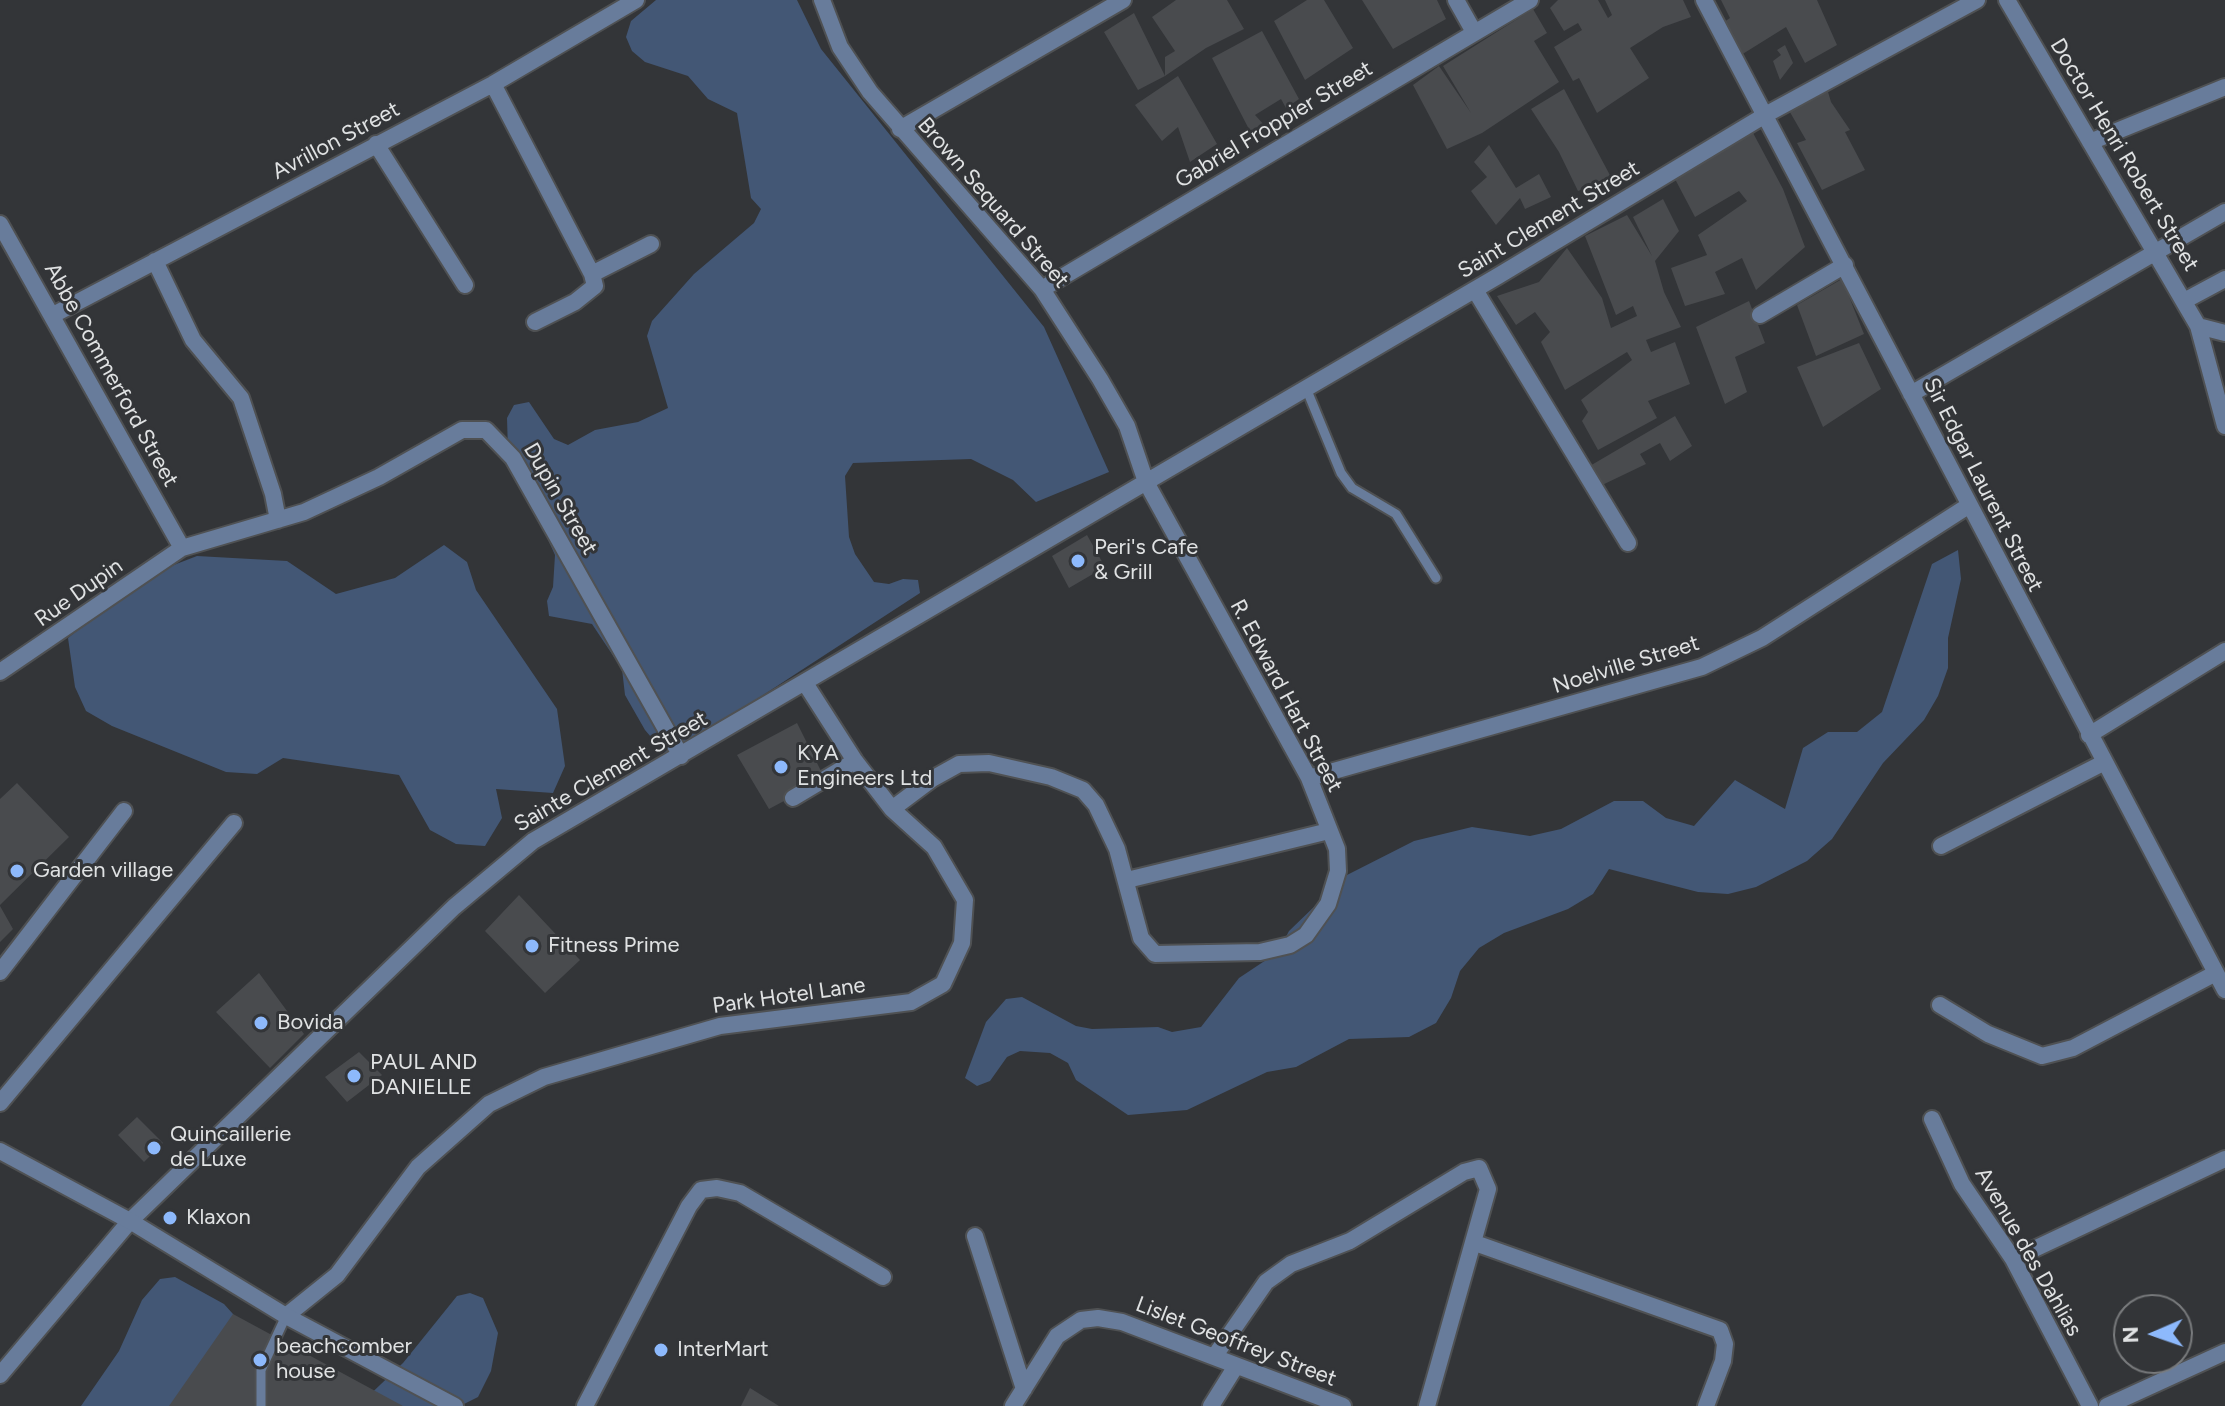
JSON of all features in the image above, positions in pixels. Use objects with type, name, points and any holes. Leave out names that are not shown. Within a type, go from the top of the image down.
[{"type":"street","name":"Avrillon Street","points":[[53,315],[493,84],[636,0]]},
{"type":"street","name":"Brown Sequard Street","points":[[822,0],[840,47],[870,92],[1042,289],[1127,426],[1146,482]]},
{"type":"street","points":[[900,129],[1123,0]]},
{"type":"street","points":[[1456,0],[1474,32]]},
{"type":"street","name":"Gabriel Froppier Street","points":[[1042,289],[1530,0]]},
{"type":"street","name":"Sir Edgar Laurent Street","points":[[1704,0],[1767,114],[1968,506],[2225,990]]},
{"type":"street","name":"Saint Clement Street","points":[[1146,482],[1475,290],[1767,114],[1977,0]]},
{"type":"street","name":"Doctor Henri Robert Street","points":[[2007,0],[2157,251],[2198,326],[2225,426]]},
{"type":"street","points":[[493,84],[592,274],[595,286],[575,302],[535,322]]},
{"type":"street","points":[[2090,142],[2225,87]]},
{"type":"street","points":[[376,144],[465,285]]},
{"type":"street","points":[[1911,394],[2225,212]]},
{"type":"street","name":"Abbe Commerford Street","points":[[0,224],[182,548]]},
{"type":"street","points":[[592,274],[651,244]]},
{"type":"street","points":[[155,261],[193,340],[241,398],[273,494],[278,520]]},
{"type":"street","points":[[1760,315],[1845,265]]},
{"type":"street","points":[[2184,301],[2225,279]]},
{"type":"street","points":[[1475,290],[1628,543]]},
{"type":"street","points":[[2198,326],[2225,333]]},
{"type":"street","name":"Dupin Street","points":[[182,548],[304,512],[379,477],[462,430],[486,430],[513,458],[681,756]]},
{"type":"street","name":"Sainte Clement Street","points":[[0,1375],[130,1221],[492,872],[567,818],[681,756],[1146,482]]},
{"type":"street","name":"R. Edward Hart Street","points":[[892,809],[932,779],[959,764],[989,763],[1051,777],[1083,790],[1096,805],[1127,880],[1141,938],[1155,954],[1260,952],[1290,945],[1306,935],[1328,904],[1338,871],[1337,849],[1309,778],[1146,482]]},
{"type":"street","name":"Noelville Street","points":[[1309,778],[1702,667],[1762,638],[1968,506]]},
{"type":"street","name":"Rue Dupin","points":[[0,672],[182,548]]},
{"type":"street","points":[[2089,735],[2225,651]]},
{"type":"street","name":"Park Hotel Lane","points":[[286,1316],[337,1275],[418,1167],[489,1104],[544,1077],[720,1026],[911,1002],[943,984],[962,943],[965,900],[934,847],[892,809],[855,761],[805,683]]},
{"type":"street","points":[[793,798],[855,761]]},
{"type":"street","points":[[1941,846],[2103,763]]},
{"type":"street","points":[[0,972],[124,811]]},
{"type":"street","points":[[0,1103],[234,823]]},
{"type":"street","points":[[1127,880],[1329,831]]},
{"type":"street","points":[[1940,1005],[1988,1034],[2042,1056],[2073,1048],[2216,973]]},
{"type":"street","name":"Avenue des Dahlias","points":[[1932,1119],[1962,1184],[2013,1259],[2090,1406]]},
{"type":"street","points":[[0,1151],[130,1221],[286,1316],[455,1406]]},
{"type":"street","points":[[2013,1259],[2225,1159]]},
{"type":"street","points":[[1214,1357],[1266,1282],[1291,1264],[1350,1241],[1464,1172],[1479,1168],[1488,1189],[1427,1406]]},
{"type":"street","points":[[585,1406],[689,1206],[701,1190],[717,1188],[740,1193],[883,1277]]},
{"type":"street","points":[[975,1236],[1024,1389]]},
{"type":"street","points":[[1475,1243],[1720,1330],[1725,1344],[1723,1361],[1706,1406]]},
{"type":"street","name":"Lislet Geoffrey Street","points":[[1013,1406],[1057,1336],[1081,1320],[1122,1322],[1343,1406]]},
{"type":"street","points":[[2107,1406],[2225,1352]]},
{"type":"street","points":[[1211,1406],[1236,1366]]},
{"type":"lane","points":[[1306,388],[1341,473],[1352,488],[1396,514],[1436,578]]},
{"type":"lane","points":[[261,1406],[261,1370],[286,1316]]},
{"type":"shaded area","points":[[656,0],[797,0],[821,49],[1044,327],[1109,472],[1036,502],[1013,480],[971,459],[853,463],[845,476],[849,537],[855,554],[874,582],[889,584],[903,579],[918,580],[920,593],[668,757],[645,730],[625,695],[622,669],[592,624],[549,616],[547,601],[553,587],[555,555],[508,451],[507,418],[514,405],[529,402],[554,439],[568,445],[595,430],[638,422],[668,408],[647,336],[652,321],[694,274],[754,223],[761,209],[751,198],[737,113],[708,99],[688,76],[645,62],[632,51],[626,37],[631,21]]},
{"type":"shaded area","points":[[444,545],[467,562],[476,590],[557,709],[565,766],[553,793],[496,789],[502,818],[485,846],[456,844],[430,830],[399,775],[283,758],[257,774],[226,772],[112,726],[86,711],[75,687],[68,638],[140,578],[197,556],[287,561],[336,594],[395,578]]},
{"type":"shaded area","points":[[1958,550],[1961,579],[1948,638],[1948,668],[1938,696],[1924,720],[1883,763],[1832,839],[1807,861],[1756,887],[1728,894],[1698,892],[1609,869],[1593,894],[1568,909],[1504,933],[1479,948],[1460,971],[1451,998],[1436,1023],[1409,1037],[1349,1039],[1296,1067],[1267,1072],[1187,1110],[1128,1115],[1076,1080],[1068,1063],[1050,1053],[1020,1051],[1007,1057],[990,1081],[977,1086],[965,1078],[986,1022],[1006,999],[1022,997],[1076,1026],[1092,1029],[1158,1027],[1172,1032],[1201,1027],[1239,978],[1278,952],[1289,931],[1347,875],[1414,841],[1472,827],[1530,836],[1561,829],[1614,801],[1643,801],[1666,818],[1694,826],[1735,780],[1785,809],[1803,748],[1828,732],[1857,732],[1882,712],[1932,564]]},
{"type":"shaded area","points":[[175,1277],[224,1304],[233,1314],[245,1354],[244,1406],[81,1406],[119,1351],[142,1300],[160,1279]]},
{"type":"shaded area","points":[[470,1293],[483,1298],[498,1333],[491,1371],[478,1397],[460,1406],[358,1406],[403,1363],[457,1296]]},
{"type":"building","points":[[1176,0],[1227,0],[1244,29],[1206,48],[1165,76],[1165,57],[1175,51],[1152,17]]},
{"type":"building","points":[[1307,0],[1324,0],[1353,48],[1305,80],[1274,21]]},
{"type":"building","points":[[1362,0],[1437,0],[1446,19],[1393,49]]},
{"type":"building","points":[[1558,0],[1598,0],[1608,18],[1612,15],[1605,0],[1683,0],[1691,17],[1663,27],[1630,48],[1649,78],[1597,113],[1579,78],[1573,81],[1554,47],[1582,30],[1578,23],[1564,31],[1550,8]]},
{"type":"building","points":[[1721,0],[1817,0],[1837,45],[1805,63],[1786,27],[1741,55],[1721,24],[1730,18]]},
{"type":"building","points":[[1533,9],[1547,33],[1534,41],[1559,82],[1482,133],[1447,149],[1413,85],[1439,66],[1471,113],[1443,66]]},
{"type":"building","points":[[1134,13],[1165,76],[1138,90],[1104,32]]},
{"type":"building","points":[[1262,31],[1299,99],[1286,108],[1281,99],[1255,115],[1267,128],[1252,135],[1212,58]]},
{"type":"building","points":[[1785,45],[1793,63],[1780,80],[1773,61],[1781,55],[1777,50]]},
{"type":"building","points":[[1178,76],[1217,144],[1190,162],[1178,127],[1162,141],[1135,105]]},
{"type":"building","points":[[1826,85],[1831,102],[1850,130],[1845,132],[1865,170],[1822,190],[1797,143],[1806,140],[1787,107]]},
{"type":"building","points":[[1564,89],[1612,179],[1578,191],[1559,152],[1531,109]]},
{"type":"building","points":[[1752,131],[1783,189],[1805,247],[1756,290],[1742,258],[1715,272],[1725,294],[1685,306],[1671,268],[1707,255],[1698,235],[1747,201],[1739,191],[1695,217],[1675,179],[1720,148]]},
{"type":"building","points":[[1489,145],[1516,188],[1539,174],[1551,197],[1525,209],[1520,198],[1496,225],[1471,191],[1487,177],[1474,162]]},
{"type":"building","points":[[1663,199],[1679,231],[1655,261],[1664,292],[1681,327],[1646,340],[1651,352],[1675,342],[1690,384],[1648,401],[1657,418],[1598,450],[1582,421],[1588,412],[1581,400],[1632,360],[1627,352],[1565,390],[1541,342],[1550,332],[1535,312],[1516,325],[1497,296],[1539,282],[1567,248],[1602,298],[1611,328],[1637,316],[1633,306],[1616,315],[1585,236],[1627,215],[1652,256],[1633,217]]},
{"type":"building","points":[[1842,279],[1864,334],[1816,356],[1797,305]]},
{"type":"building","points":[[1749,301],[1765,343],[1735,357],[1747,392],[1725,404],[1696,327]]},
{"type":"building","points":[[1859,343],[1881,389],[1823,427],[1797,367]]},
{"type":"building","points":[[1675,416],[1692,446],[1670,461],[1660,443],[1640,454],[1646,464],[1598,487],[1583,470]]},
{"type":"building","name":"Peri's Cafe & Grill","points":[[1087,535],[1105,567],[1069,588],[1052,556]]},
{"type":"building","name":"KYA Engineers Ltd","points":[[797,723],[825,779],[769,809],[737,755]]},
{"type":"building","name":"Garden village","points":[[17,783],[69,837],[0,905],[0,799]]},
{"type":"building","name":"Fitness Prime","points":[[519,895],[580,960],[545,993],[485,931]]},
{"type":"building","name":"Garden village","points":[[0,906],[13,929],[0,942]]},
{"type":"building","name":"Bovida","points":[[259,973],[304,1034],[270,1068],[216,1012]]},
{"type":"building","name":"PAUL AND DANIELLE","points":[[359,1052],[382,1075],[347,1102],[325,1077]]},
{"type":"building","points":[[137,1117],[163,1143],[144,1162],[118,1135]]},
{"type":"building","name":"beachcomber house","points":[[233,1314],[403,1406],[169,1406]]},
{"type":"building","name":"InterMart","points":[[750,1388],[779,1406],[741,1406]]},
{"type":"place","name":"Peri's Cafe & Grill","points":[[1078,561]]},
{"type":"place","name":"KYA Engineers Ltd","points":[[781,767]]},
{"type":"place","name":"Garden village","points":[[17,871]]},
{"type":"place","name":"Fitness Prime","points":[[532,946]]},
{"type":"place","name":"Bovida","points":[[261,1023]]},
{"type":"place","name":"PAUL AND DANIELLE","points":[[354,1076]]},
{"type":"place","name":"Quincaillerie de Luxe","points":[[154,1148]]},
{"type":"place","name":"Klaxon","points":[[170,1218]]},
{"type":"place","name":"InterMart","points":[[661,1350]]},
{"type":"place","name":"beachcomber house","points":[[260,1360]]}]
